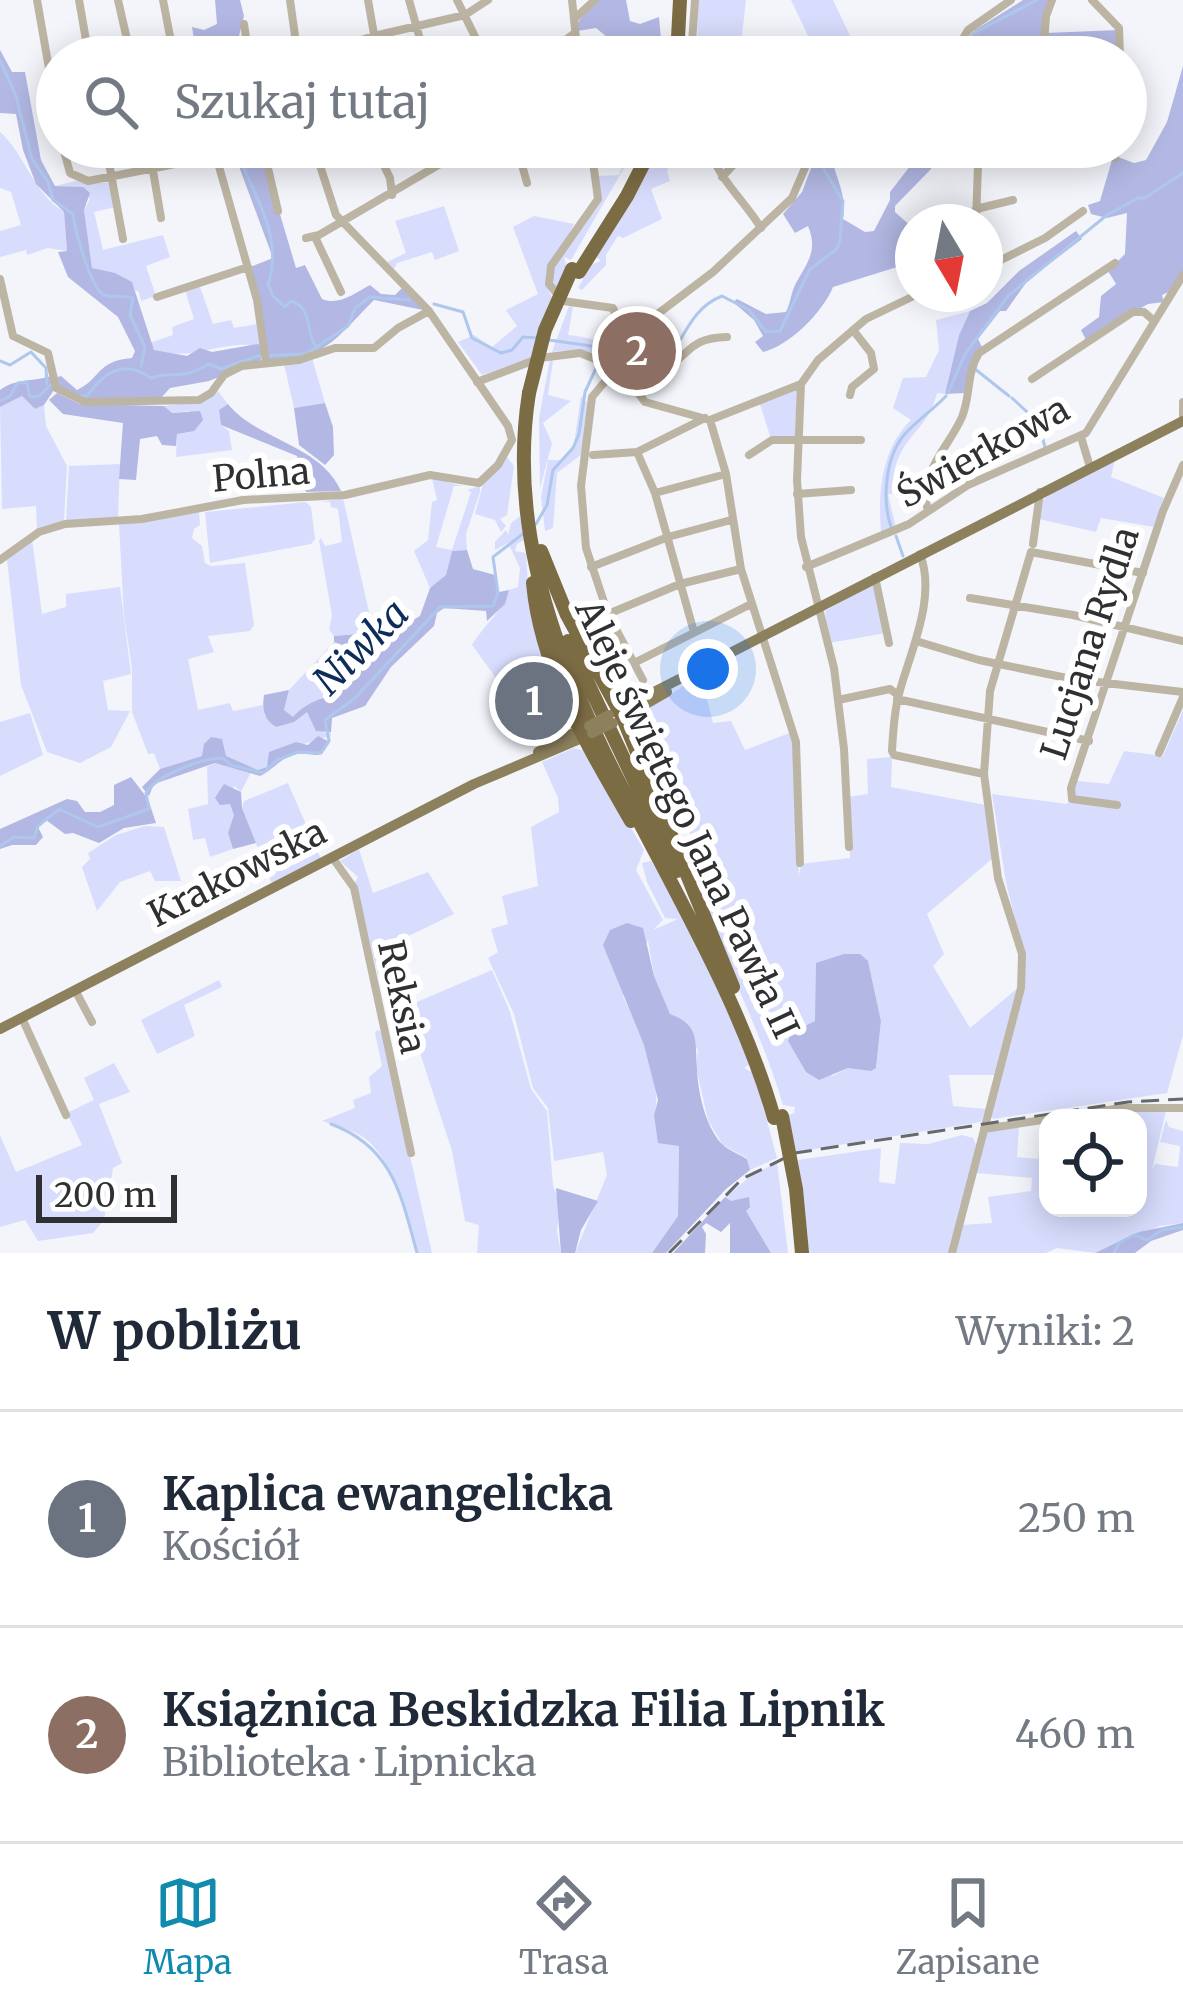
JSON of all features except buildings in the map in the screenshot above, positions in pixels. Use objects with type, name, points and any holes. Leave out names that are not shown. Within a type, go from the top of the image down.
[{"type":"highway","points":[[674,36],[676,0]]},
{"type":"highway","name":"Aleje świętego Jana Pawła II","points":[[636,168],[544,330],[531,381],[524,444],[536,541],[547,609],[574,684],[741,1023],[778,1117]]},
{"type":"highway","points":[[536,541],[734,987]]},
{"type":"highway","points":[[536,541],[534,590],[542,636],[586,732],[686,910]]},
{"type":"highway","name":"Aleje świętego Jana Pawła II","points":[[536,541],[582,677],[762,1053],[794,1174],[798,1253]]},
{"type":"main road","name":"Krakowska","points":[[0,1029],[586,732],[1183,419]]},
{"type":"street","points":[[37,0],[43,36]]},
{"type":"street","points":[[79,0],[85,36]]},
{"type":"street","points":[[118,0],[126,36]]},
{"type":"street","points":[[163,0],[170,36]]},
{"type":"street","points":[[290,0],[298,36]]},
{"type":"street","points":[[368,0],[374,36],[465,15],[488,0]]},
{"type":"street","points":[[409,0],[418,36]]},
{"type":"street","points":[[458,0],[475,36]]},
{"type":"street","points":[[572,0],[575,36]]},
{"type":"street","points":[[574,19],[595,0]]},
{"type":"street","points":[[692,36],[695,0]]},
{"type":"street","points":[[964,36],[1011,0]]},
{"type":"street","points":[[1046,36],[1052,0]]},
{"type":"street","points":[[1092,0],[1119,28],[1119,36]]},
{"type":"street","points":[[244,24],[246,36]]},
{"type":"street","points":[[571,36],[575,33]]},
{"type":"street","points":[[67,168],[77,179],[158,168]]},
{"type":"street","points":[[110,168],[123,239]]},
{"type":"street","points":[[219,168],[248,267],[265,356]]},
{"type":"street","points":[[268,168],[278,211]]},
{"type":"street","points":[[321,168],[342,222],[430,310],[477,382],[565,352],[660,369],[689,346],[707,338],[727,337]]},
{"type":"street","points":[[384,168],[392,194]]},
{"type":"street","points":[[341,292],[311,237],[435,168]]},
{"type":"street","points":[[523,168],[527,183]]},
{"type":"street","points":[[594,168],[598,199],[551,266],[549,284],[563,301],[613,308],[623,361],[645,402],[708,419]]},
{"type":"street","points":[[718,168],[761,228]]},
{"type":"street","points":[[722,177],[730,168]]},
{"type":"street","points":[[643,680],[608,614],[590,567],[581,486],[593,394],[623,361],[652,317],[761,228],[797,191],[806,168]]},
{"type":"street","points":[[976,204],[979,168]]},
{"type":"street","points":[[153,169],[160,218]]},
{"type":"street","points":[[997,204],[1013,200]]},
{"type":"street","points":[[1003,259],[1083,211]]},
{"type":"street","points":[[928,511],[931,469],[962,416],[970,371],[979,353],[1115,263]]},
{"type":"street","points":[[157,297],[248,267]]},
{"type":"street","name":"Świerkowa","points":[[806,567],[909,524],[968,484],[1081,437],[1183,275]]},
{"type":"street","points":[[0,279],[12,333],[49,353],[55,385],[85,402],[183,403],[206,398],[235,369],[265,356],[293,362],[339,347],[377,347],[430,310]]},
{"type":"street","points":[[849,848],[838,700],[806,567],[797,494],[801,384],[818,360],[853,330],[895,304]]},
{"type":"street","points":[[1032,379],[1133,312],[1144,312],[1153,320]]},
{"type":"street","points":[[850,395],[852,387],[874,369],[872,352],[853,330]]},
{"type":"street","name":"Polna","points":[[0,560],[39,532],[65,524],[142,519],[249,499],[345,495],[436,475],[479,483],[498,465],[512,440],[508,426],[477,382]]},
{"type":"street","points":[[592,455],[637,452],[801,384]]},
{"type":"street","points":[[1183,402],[1183,419]]},
{"type":"street","points":[[708,419],[726,474],[740,569],[796,742],[800,863]]},
{"type":"street","points":[[1081,437],[1090,467]]},
{"type":"street","points":[[749,455],[772,440],[861,440]]},
{"type":"street","points":[[637,452],[655,494],[694,632]]},
{"type":"street","name":"Lucjana Rydla","points":[[1117,805],[1072,799],[1071,788],[1183,465]]},
{"type":"street","points":[[655,494],[726,474]]},
{"type":"street","points":[[797,494],[851,490]]},
{"type":"street","points":[[952,1253],[1022,973],[1018,934],[998,878],[985,774],[986,718],[1033,547],[1040,492]]},
{"type":"street","points":[[590,567],[668,537],[731,520]]},
{"type":"street","points":[[1033,547],[1143,573]]},
{"type":"street","points":[[920,554],[924,574],[916,641],[898,697],[894,755],[985,774]]},
{"type":"street","points":[[608,614],[680,584],[740,569]]},
{"type":"street","points":[[875,577],[889,644]]},
{"type":"street","points":[[970,598],[1183,641]]},
{"type":"street","points":[[634,663],[751,604]]},
{"type":"street","points":[[916,641],[979,660],[1183,695],[1159,753]]},
{"type":"street","points":[[838,700],[890,689],[898,697],[1089,741]]},
{"type":"street","name":"Reksia","points":[[332,857],[354,888],[411,1153]]},
{"type":"street","points":[[75,990],[92,1022]]},
{"type":"street","points":[[22,1018],[66,1114]]},
{"type":"street","points":[[1114,1109],[1183,1108]]},
{"type":"street","points":[[983,1129],[1039,1120]]},
{"type":"shaded area","points":[[215,0],[240,0],[244,16],[239,36],[194,36],[192,27],[204,30],[217,24]]},
{"type":"shaded area","points":[[596,0],[626,0],[630,21],[640,24],[659,17],[661,36],[606,36],[596,28],[577,31],[577,23]]},
{"type":"shaded area","points":[[698,0],[746,0],[742,35],[697,36]]},
{"type":"shaded area","points":[[791,0],[833,0],[850,36],[808,36]]},
{"type":"shaded area","points":[[1023,0],[1049,0],[1042,36],[971,36]]},
{"type":"shaded area","points":[[1118,30],[1118,36],[1046,36]]},
{"type":"shaded area","points":[[0,50],[12,72],[25,72],[36,132],[36,168],[45,168],[55,186],[83,187],[90,193],[84,210],[92,268],[132,282],[154,350],[187,356],[200,348],[212,352],[258,344],[261,360],[209,381],[170,388],[159,400],[82,401],[58,388],[54,378],[61,376],[77,390],[105,367],[132,358],[135,351],[118,317],[68,277],[58,252],[67,251],[64,212],[36,184],[16,114],[0,113]]},
{"type":"shaded area","points":[[1183,66],[1183,272],[1171,291],[1162,295],[1164,302],[1148,304],[1086,340],[1081,330],[1099,317],[1101,296],[1116,284],[1108,271],[1125,254],[1127,213],[1107,218],[1091,214],[1088,205],[1100,201],[1110,168],[1147,168],[1147,158],[1167,122]]},
{"type":"shaded area","points":[[0,132],[44,194],[64,212],[67,251],[48,248],[0,257],[0,231],[21,225],[11,192],[0,188]]},
{"type":"shaded area","points":[[240,168],[266,168],[296,268],[305,265],[322,299],[341,300],[370,285],[381,294],[395,295],[402,288],[423,310],[374,300],[316,352],[269,359],[250,267],[273,258]]},
{"type":"shaded area","points":[[624,168],[571,260],[564,257],[567,267],[555,291],[552,270],[600,200],[598,176],[619,175]]},
{"type":"shaded area","points":[[649,168],[668,168],[670,181],[651,189],[662,219],[623,238],[618,236],[606,255],[606,265],[582,290],[578,288],[592,264],[601,261],[596,257]]},
{"type":"shaded area","points":[[811,168],[835,168],[843,219],[865,232],[874,231],[890,192],[909,168],[931,168],[895,204],[895,268],[833,287],[804,327],[763,352],[755,342],[763,336],[754,320],[733,302],[737,299],[766,314],[786,312],[812,242],[808,226],[795,233],[783,214],[802,192]]},
{"type":"shaded area","points":[[75,181],[110,183],[116,207],[94,212],[103,250],[163,235],[170,257],[146,266],[156,296],[141,301],[139,292],[92,268],[84,210],[90,199],[77,187],[55,186]]},
{"type":"shaded area","points":[[444,206],[459,251],[435,260],[432,252],[397,263],[394,269],[387,262],[406,253],[395,221]]},
{"type":"shaded area","points":[[534,216],[574,224],[549,267],[552,297],[530,359],[482,375],[458,342],[474,335],[492,347],[517,326],[506,310],[538,294],[513,227]]},
{"type":"shaded area","points":[[1076,231],[1082,239],[1028,280],[1003,311],[1003,287]]},
{"type":"shaded area","points":[[199,284],[213,324],[231,320],[234,328],[258,324],[262,347],[236,345],[182,354],[154,350],[149,343],[173,335],[172,327],[194,319],[185,290]]},
{"type":"shaded area","points":[[569,306],[573,307],[568,335],[621,351],[617,359],[552,352]]},
{"type":"shaded area","points":[[970,312],[945,394],[937,393],[898,460],[892,494],[888,494],[896,528],[881,533],[884,472],[893,444],[911,420],[893,408],[903,378],[926,377],[939,350],[936,320]]},
{"type":"shaded area","points":[[970,312],[999,312],[978,339],[982,347],[965,393],[945,394]]},
{"type":"shaded area","points":[[312,358],[325,403],[294,408],[284,364]]},
{"type":"shaded area","points":[[550,359],[548,395],[571,401],[543,423],[552,443],[540,488],[539,418]]},
{"type":"shaded area","points":[[51,376],[54,390],[44,405],[35,409],[22,396],[0,407],[0,390],[6,386]]},
{"type":"shaded area","points":[[797,388],[795,438],[771,439],[759,401]]},
{"type":"shaded area","points":[[217,390],[228,404],[219,410],[232,450],[176,457],[177,434],[190,411],[172,413],[164,406],[203,401]]},
{"type":"shaded area","points":[[57,393],[80,404],[164,406],[172,413],[200,411],[203,420],[194,431],[177,434],[176,446],[162,445],[157,436],[140,439],[136,480],[119,479],[123,423],[63,414],[49,400]]},
{"type":"shaded area","points":[[22,396],[35,409],[44,405],[46,426],[67,466],[64,522],[37,531],[36,506],[2,509],[0,407]]},
{"type":"shaded area","points":[[581,396],[587,402],[582,454],[557,473],[553,528],[545,531],[541,497],[548,460],[561,460],[574,444]]},
{"type":"shaded area","points":[[325,403],[333,427],[334,455],[325,465],[299,445],[294,408]]},
{"type":"shaded area","points":[[228,404],[255,427],[319,463],[341,491],[306,492],[297,456],[221,425],[219,410]]},
{"type":"shaded area","points":[[507,457],[514,466],[507,515],[500,519],[506,526],[501,532],[495,520],[475,514],[483,484]]},
{"type":"shaded area","points":[[1115,459],[1111,477],[1164,498],[1154,527],[1101,518],[1096,532],[1039,519],[1043,500],[1053,490]]},
{"type":"shaded area","points":[[120,464],[118,518],[66,522],[69,466]]},
{"type":"shaded area","points":[[432,478],[463,486],[454,486],[436,547],[452,550],[471,492],[467,490],[480,486],[480,492],[466,534],[467,550],[452,551],[446,576],[430,588],[414,551],[428,540],[432,502],[437,500]]},
{"type":"shaded area","points":[[343,498],[379,656],[375,657],[357,634],[334,636],[329,629],[332,616],[319,540],[325,546],[342,542],[338,509],[321,502]]},
{"type":"shaded area","points":[[306,502],[311,507],[315,539],[311,544],[210,563],[205,512]]},
{"type":"shaded area","points":[[199,512],[200,525],[192,538],[202,546],[205,563],[245,563],[254,625],[250,631],[208,636],[214,652],[188,659],[198,710],[230,703],[233,711],[263,705],[264,715],[276,727],[307,711],[325,733],[331,732],[330,742],[326,737],[270,752],[267,767],[258,770],[209,757],[160,769],[154,753],[148,754],[132,712],[119,524]]},
{"type":"shaded area","points":[[520,516],[524,540],[515,551],[526,553],[529,600],[570,721],[566,731],[554,737],[550,731],[532,741],[507,693],[472,645],[509,590],[518,587],[520,568],[508,543],[495,550],[495,542],[506,530],[508,535],[511,523]]},
{"type":"shaded area","points":[[32,539],[42,614],[66,607],[66,594],[120,587],[131,674],[103,681],[108,710],[130,711],[111,747],[80,763],[47,752],[21,685],[7,560]]},
{"type":"shaded area","points":[[467,550],[473,569],[495,575],[499,592],[509,590],[505,604],[487,621],[486,611],[444,608],[437,613],[434,626],[391,667],[365,706],[332,718],[331,732],[316,731],[307,712],[276,727],[268,721],[264,695],[289,690],[284,710],[293,717],[341,688],[346,666],[343,645],[334,642],[334,636],[357,634],[379,656],[393,632],[420,616],[430,588],[446,575],[452,551]]},
{"type":"shaded area","points":[[873,584],[886,633],[829,643],[825,611]]},
{"type":"shaded area","points":[[334,642],[343,645],[347,682],[339,693],[293,718],[284,710],[289,690]]},
{"type":"shaded area","points":[[701,675],[713,723],[731,721],[745,750],[792,732],[799,876],[801,864],[850,858],[848,797],[868,794],[867,759],[892,757],[891,787],[986,805],[993,858],[927,914],[944,954],[933,966],[970,1028],[1019,987],[995,1075],[949,1075],[953,1106],[986,1109],[981,1122],[796,1152],[787,1116],[795,1107],[783,1105],[709,911],[717,907],[699,854],[670,786],[658,790],[632,727],[635,717]],"holes":[[[868,961],[881,1021],[876,1068],[848,1068],[832,1076],[791,1033],[815,1021]]]},
{"type":"shaded area","points":[[1183,710],[1183,1035],[1167,1093],[993,1119],[990,1115],[1016,1022],[1024,954],[1006,883],[992,794],[1067,804],[1077,781],[1109,784],[1124,751],[1163,756]]},
{"type":"shaded area","points":[[30,713],[43,755],[0,776],[0,722]]},
{"type":"shaded area","points":[[318,736],[330,742],[322,754],[293,755],[260,776],[215,763],[154,784],[149,796],[142,787],[160,769],[202,756],[211,737],[222,739],[226,756],[258,770],[267,767],[269,752],[296,742],[308,745]]},
{"type":"shaded area","points":[[574,748],[586,751],[644,850],[636,870],[663,920],[653,930],[678,919],[665,918],[647,882],[642,863],[651,861],[707,959],[750,1064],[744,1068],[754,1073],[777,1158],[750,1170],[747,1158],[723,1145],[708,1120],[696,1067],[698,1050],[670,1015],[654,976],[648,940],[623,997],[653,1071],[654,1115],[679,1146],[678,1216],[652,1253],[575,1253],[607,1175],[603,1152],[554,1161],[548,1108],[533,1088],[514,1014],[488,958],[498,952],[491,929],[508,924],[502,896],[538,886],[531,827],[559,812],[542,762]]},
{"type":"shaded area","points":[[215,763],[251,772],[241,792],[234,786],[230,804],[235,815],[228,833],[233,849],[210,857],[205,838],[193,840],[188,809],[208,804],[207,767]]},
{"type":"shaded area","points":[[131,777],[148,799],[156,823],[124,828],[99,843],[65,834],[46,820],[38,827],[43,837],[36,845],[0,849],[0,829],[67,799],[77,801],[85,812],[100,812],[114,805],[114,785]]},
{"type":"shaded area","points":[[288,783],[321,859],[272,884],[242,808],[244,801]]},
{"type":"shaded area","points":[[224,784],[241,792],[256,843],[233,849],[228,833],[234,815],[230,804],[220,805],[215,798]]},
{"type":"shaded area","points":[[145,826],[164,827],[181,881],[155,881],[150,871],[120,882],[97,911],[82,867],[90,859],[88,853],[116,835]]},
{"type":"shaded area","points":[[359,849],[373,893],[428,872],[454,914],[384,948],[393,977],[380,983],[355,882],[358,877],[340,861]]},
{"type":"shaded area","points":[[627,923],[643,928],[654,976],[670,1014],[687,1023],[694,1035],[699,1088],[711,1128],[724,1146],[747,1159],[750,1170],[666,1253],[652,1253],[678,1216],[679,1146],[658,1143],[654,1115],[658,1100],[644,1045],[603,945],[610,930]]},
{"type":"shaded area","points":[[860,954],[868,961],[881,1021],[876,1068],[848,1068],[819,1080],[806,1072],[788,1041],[791,1033],[815,1021],[816,963]]},
{"type":"shaded area","points":[[492,970],[510,1012],[531,1089],[547,1111],[553,1185],[560,1205],[561,1253],[477,1253],[479,1225],[465,1221],[452,1151],[405,1007]]},
{"type":"shaded area","points":[[219,980],[222,987],[184,1005],[195,1036],[157,1054],[141,1020]]},
{"type":"shaded area","points":[[377,1030],[382,1032],[432,1253],[417,1253],[397,1187],[381,1155],[358,1134],[322,1121],[355,1108],[353,1100],[371,1093],[369,1077],[382,1066]]},
{"type":"shaded area","points":[[114,1063],[130,1092],[99,1104],[122,1163],[113,1168],[104,1220],[93,1233],[38,1241],[25,1220],[0,1227],[0,1135],[16,1172],[82,1145],[67,1113],[94,1100],[84,1078]]},
{"type":"shaded area","points":[[1147,1111],[1166,1111],[1152,1170],[1155,1164],[1178,1167],[1180,1146],[1160,1142],[1166,1120],[1169,1127],[1183,1131],[1183,1223],[1160,1226],[1095,1253],[1057,1248],[1046,1253],[953,1253],[962,1225],[992,1223],[988,1197],[1031,1191],[1032,1178],[976,1173],[985,1132],[1019,1126],[1017,1157],[1038,1159],[1039,1152],[1039,1217],[1147,1217]]},
{"type":"shaded area","points":[[962,1135],[973,1138],[976,1145],[950,1253],[808,1253],[798,1160],[881,1148],[879,1182],[895,1184],[900,1143],[928,1144]]},
{"type":"shaded area","points":[[777,1162],[788,1253],[771,1253],[745,1211],[725,1197]]},
{"type":"shaded area","points":[[556,1188],[598,1201],[581,1230],[575,1253],[561,1253]]},
{"type":"shaded area","points":[[725,1197],[731,1201],[749,1197],[746,1211],[771,1253],[730,1253],[730,1223],[721,1232],[706,1223],[702,1227],[705,1253],[673,1253]]},
{"type":"shaded area","points":[[1183,1223],[1183,1230],[1151,1241],[1135,1253],[1095,1253],[1139,1232]]},
{"type":"waterway","name":"Niwka","points":[[971,36],[1037,0]]},
{"type":"waterway","points":[[0,60],[36,165]]},
{"type":"waterway","points":[[38,168],[53,200],[73,214],[80,246],[99,290],[104,295],[133,298],[130,315],[145,347],[141,366]]},
{"type":"waterway","points":[[244,168],[271,237],[268,284],[285,307],[291,301],[303,309],[317,348]]},
{"type":"waterway","name":"Niwka","points":[[603,356],[608,349],[634,363],[652,366],[664,361],[704,307],[722,296],[749,310],[766,332],[780,331],[810,269],[837,249],[840,240],[843,201],[824,168]]},
{"type":"waterway","points":[[948,393],[965,354],[1008,296],[1107,215],[1183,173]]},
{"type":"waterway","name":"Niwka","points":[[81,396],[87,396],[107,375],[123,369],[151,378],[209,364],[221,369],[258,356],[306,354],[348,326],[355,308],[370,297],[410,300]]},
{"type":"waterway","name":"Niwka","points":[[434,304],[463,312],[472,338],[501,353],[512,350],[523,337],[540,338]]},
{"type":"waterway","name":"Niwka","points":[[549,340],[605,348]]},
{"type":"waterway","name":"Niwka","points":[[0,361],[10,365],[31,352],[46,368],[47,384]]},
{"type":"waterway","name":"Niwka","points":[[536,524],[547,505],[553,470],[579,434],[585,392],[598,364]]},
{"type":"waterway","points":[[975,369],[1009,396]]},
{"type":"waterway","name":"Niwka","points":[[0,401],[18,383],[27,382],[30,397],[51,385]]},
{"type":"waterway","points":[[891,527],[886,492],[893,455],[904,435],[946,396]]},
{"type":"waterway","points":[[1012,398],[1038,422],[1045,447]]},
{"type":"waterway","name":"Niwka","points":[[0,846],[14,837],[34,838],[38,826],[59,809],[98,827],[149,809],[146,793],[152,786],[204,761],[223,758],[231,765],[263,773],[277,760],[298,752],[321,753],[329,741],[325,720],[355,698],[440,607],[493,606],[498,593],[493,557],[528,530]]},
{"type":"waterway","points":[[896,536],[903,556]]},
{"type":"waterway","points":[[331,1124],[352,1134],[381,1160],[399,1193],[417,1253]]},
{"type":"waterway","points":[[1114,1253],[1119,1243],[1134,1235],[1147,1240],[1162,1230],[1183,1227]]},
{"type":"railway","points":[[669,1253],[742,1179],[795,1153],[1128,1102],[1183,1099]]},
{"type":"place","name":"Książnica Beskidzka Filia Lipnik","points":[[637,351]]},
{"type":"place","name":"Kaplica ewangelicka","points":[[534,701]]}]
